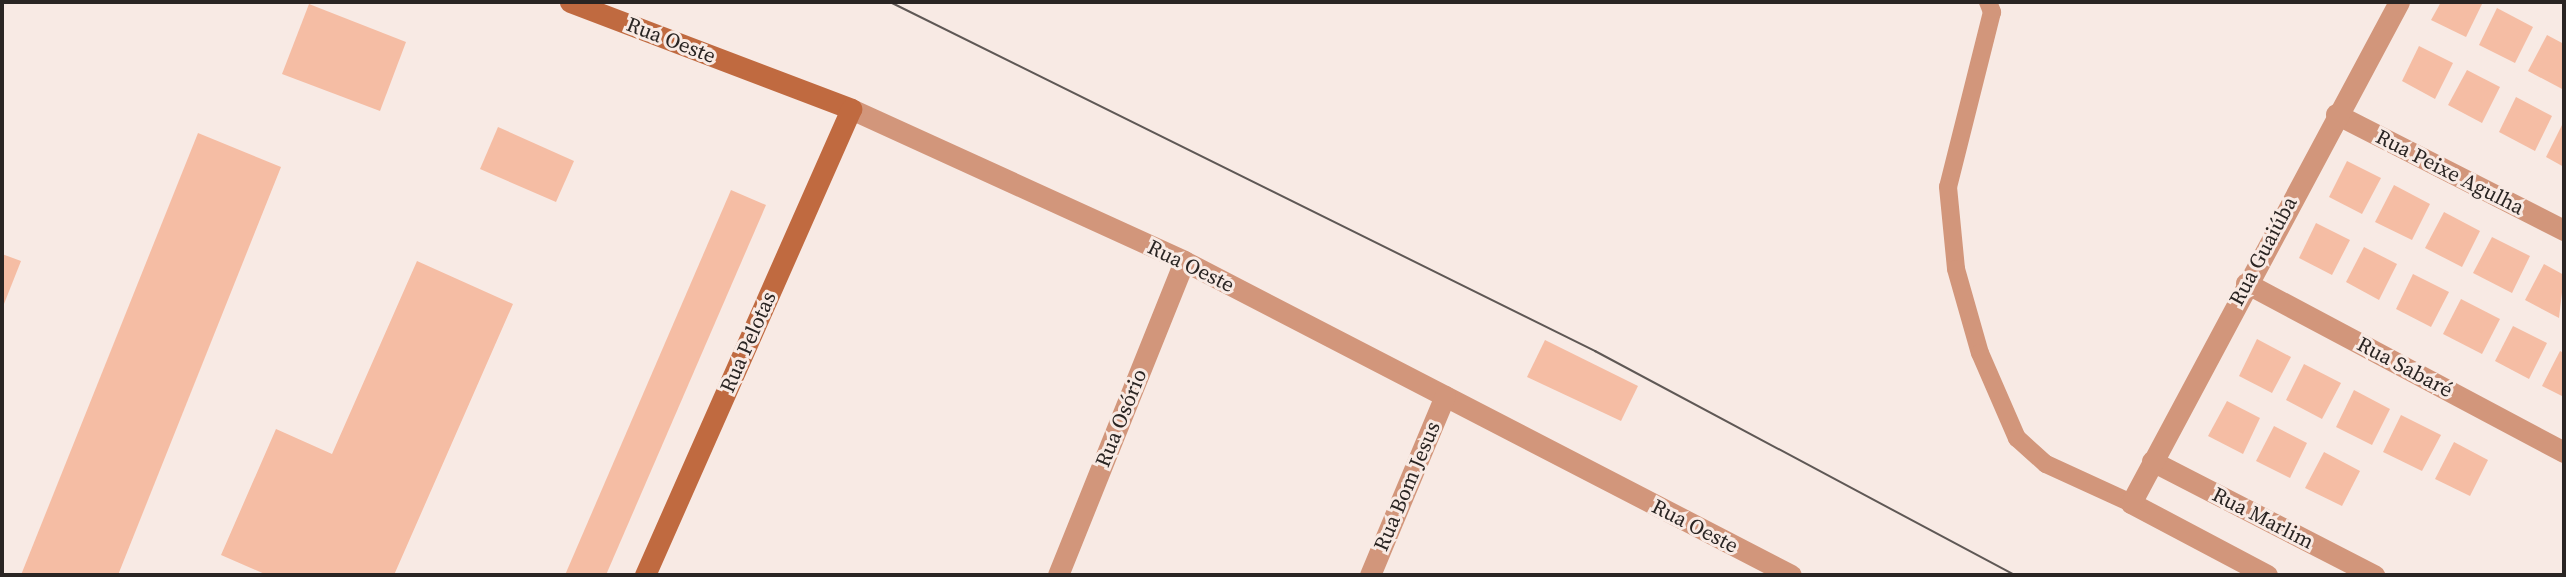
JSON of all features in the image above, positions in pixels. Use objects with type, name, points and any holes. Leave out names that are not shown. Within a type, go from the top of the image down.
[{"type":"street","name":"Rua Oeste","points":[[570,2],[851,109],[1184,261],[1791,575]]},
{"type":"street","name":"Rua Guaiúba","points":[[2131,503],[2336,114],[2399,2]]},
{"type":"street","name":"Rua Pelotas","points":[[645,575],[851,109]]},
{"type":"street","name":"Rua Peixe Agulha","points":[[2336,114],[2564,230]]},
{"type":"street","name":"Rua Osório","points":[[1058,575],[1184,261]]},
{"type":"street","name":"Rua Sabaré","points":[[2246,283],[2564,452]]},
{"type":"street","name":"Rua Bom Jesus","points":[[1370,575],[1445,396]]},
{"type":"street","name":"Rua Marlim","points":[[2152,461],[2374,575]]},
{"type":"street","points":[[2131,503],[2267,575]]},
{"type":"lane","points":[[1988,2],[1992,12],[1948,187],[1956,270],[1980,353],[2017,438],[2046,464],[2131,503]]},
{"type":"building","points":[[2441,2],[2483,2],[2466,37],[2431,20]]},
{"type":"building","points":[[309,4],[406,42],[380,111],[282,74]]},
{"type":"building","points":[[2497,8],[2533,27],[2515,63],[2479,45]]},
{"type":"building","points":[[2547,35],[2564,44],[2564,90],[2528,71]]},
{"type":"building","points":[[2419,46],[2453,63],[2435,99],[2402,81]]},
{"type":"building","points":[[2467,70],[2500,87],[2482,123],[2448,105]]},
{"type":"building","points":[[2516,97],[2552,116],[2535,151],[2499,132]]},
{"type":"building","points":[[2564,121],[2564,167],[2546,157]]},
{"type":"building","points":[[498,127],[574,161],[556,202],[480,169]]},
{"type":"building","points":[[198,133],[281,167],[118,575],[21,575]]},
{"type":"building","points":[[2347,161],[2381,178],[2362,214],[2329,197]]},
{"type":"building","points":[[2394,185],[2430,204],[2412,240],[2375,222]]},
{"type":"building","points":[[731,190],[766,205],[606,575],[565,575]]},
{"type":"building","points":[[2444,212],[2480,231],[2462,267],[2425,248]]},
{"type":"building","points":[[2316,223],[2350,240],[2332,275],[2299,258]]},
{"type":"building","points":[[2492,237],[2530,256],[2512,293],[2473,273]]},
{"type":"building","points":[[2364,247],[2397,264],[2379,300],[2346,282]]},
{"type":"building","points":[[2,254],[21,261],[2,309]]},
{"type":"building","points":[[417,261],[513,304],[394,575],[267,575],[221,555],[276,429],[332,454]]},
{"type":"building","points":[[2544,264],[2564,275],[2559,318],[2525,300]]},
{"type":"building","points":[[2413,274],[2449,292],[2431,327],[2396,309]]},
{"type":"building","points":[[2461,299],[2500,319],[2482,354],[2443,334]]},
{"type":"building","points":[[2513,326],[2547,343],[2529,379],[2495,361]]},
{"type":"building","points":[[2257,339],[2291,357],[2272,393],[2239,376]]},
{"type":"building","points":[[1545,340],[1638,386],[1621,421],[1527,377]]},
{"type":"building","points":[[2560,351],[2564,353],[2564,397],[2542,386]]},
{"type":"building","points":[[2304,364],[2341,383],[2322,419],[2286,400]]},
{"type":"building","points":[[2354,390],[2390,409],[2372,445],[2336,427]]},
{"type":"building","points":[[2227,401],[2260,418],[2243,454],[2208,436]]},
{"type":"building","points":[[2401,415],[2441,435],[2422,471],[2383,452]]},
{"type":"building","points":[[2274,426],[2307,443],[2290,478],[2256,461]]},
{"type":"building","points":[[2454,442],[2488,460],[2470,496],[2435,479]]},
{"type":"building","points":[[2324,452],[2360,471],[2342,506],[2305,488]]},
{"type":"tram line","points":[[890,2],[1595,351],[2014,575]]}]
